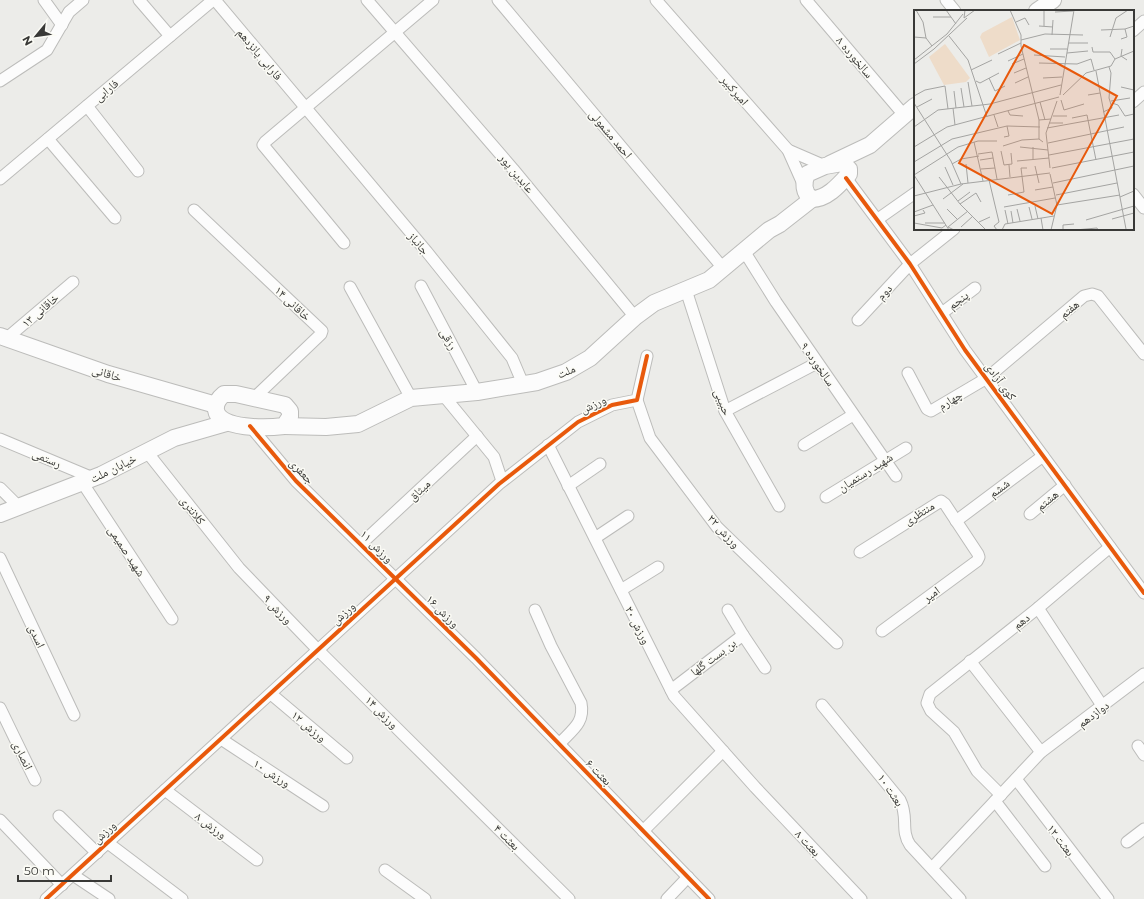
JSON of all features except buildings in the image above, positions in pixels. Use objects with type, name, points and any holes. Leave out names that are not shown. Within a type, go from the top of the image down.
[{"type":"main road","points":[[1038,10],[1053,0]]},
{"type":"main road","points":[[870,145],[807,174],[807,192],[820,198],[830,192],[848,176],[870,145],[909,110]]},
{"type":"main road","points":[[827,165],[842,163],[848,169],[848,176]]},
{"type":"main road","name":"ملت","points":[[226,422],[250,426],[326,427],[358,424],[411,398],[477,392],[537,382],[566,372],[590,358],[635,317],[654,303],[709,280],[769,230],[807,192]]},
{"type":"main road","name":"خاقانی","points":[[3,337],[108,374],[216,405]]},
{"type":"main road","points":[[226,422],[217,414],[216,405],[220,397],[228,393],[285,405],[326,427]]},
{"type":"main road","points":[[284,426],[290,417],[290,411],[285,405]]},
{"type":"main road","name":"خیابان ملت","points":[[0,514],[88,480],[174,438],[226,422]]},
{"type":"street","points":[[44,0],[62,24]]},
{"type":"street","points":[[67,0],[69,12]]},
{"type":"street","points":[[0,81],[48,50],[69,12],[83,0]]},
{"type":"street","points":[[139,0],[170,36]]},
{"type":"street","name":"فارابی","points":[[0,179],[214,0]]},
{"type":"street","name":"فارابی پانزدهم","points":[[214,0],[306,108]]},
{"type":"street","name":"عابدین پور","points":[[367,0],[513,169],[635,317]]},
{"type":"street","points":[[344,243],[263,145],[433,0]]},
{"type":"street","name":"احمد مشمولی","points":[[498,0],[723,268]]},
{"type":"street","name":"امیرکبیر","points":[[656,0],[788,150],[807,192]]},
{"type":"street","name":"سالخورده ۸","points":[[806,0],[909,110]]},
{"type":"street","points":[[946,0],[954,10]]},
{"type":"street","points":[[1134,30],[1144,21]]},
{"type":"street","points":[[1134,101],[1144,92]]},
{"type":"street","points":[[87,106],[138,171]]},
{"type":"street","name":"جانباز","points":[[306,108],[427,252],[512,358],[523,384]]},
{"type":"street","points":[[48,139],[115,218]]},
{"type":"street","points":[[788,150],[827,165]]},
{"type":"street","name":"کوی آزادی","points":[[848,176],[910,264],[966,350],[1144,593]]},
{"type":"street","points":[[878,219],[914,194]]},
{"type":"street","points":[[1134,195],[1144,208]]},
{"type":"street","name":"خاقانی ۱۴","points":[[194,210],[322,331],[321,334],[254,398]]},
{"type":"street","name":"دوم","points":[[858,320],[910,264],[953,230]]},
{"type":"street","name":"سالخورده ۹","points":[[744,251],[817,363],[896,476]]},
{"type":"street","name":"خاقانی ۱۳","points":[[3,337],[73,282]]},
{"type":"street","name":"رزقی","points":[[421,286],[477,392]]},
{"type":"street","points":[[350,287],[411,398]]},
{"type":"street","name":"پنجم","points":[[942,313],[975,288]]},
{"type":"street","name":"حبیبی","points":[[686,290],[725,411],[779,506]]},
{"type":"street","name":"هفتم","points":[[987,378],[1084,296],[1092,294],[1098,296],[1144,354]]},
{"type":"street","points":[[637,400],[647,356]]},
{"type":"street","points":[[725,411],[817,363]]},
{"type":"street","name":"چهارم","points":[[908,373],[927,410],[931,411],[987,378]]},
{"type":"street","points":[[444,396],[494,457],[502,481]]},
{"type":"street","name":"ورزش","points":[[46,899],[502,481],[578,422],[612,405],[637,400]]},
{"type":"street","name":"ورزش ۲۲","points":[[637,400],[650,438],[717,527],[837,643]]},
{"type":"street","points":[[804,445],[854,415]]},
{"type":"street","name":"جعفری","points":[[250,426],[296,480],[343,527]]},
{"type":"street","name":"میثاق","points":[[361,544],[477,436]]},
{"type":"street","name":"رستمی","points":[[0,439],[88,480]]},
{"type":"street","name":"ورزش ۲۰","points":[[548,445],[674,696],[755,787]]},
{"type":"street","name":"شهید رستمیان","points":[[826,497],[884,460],[906,448]]},
{"type":"street","name":"کلانتری","points":[[147,452],[239,568]]},
{"type":"street","name":"ششم","points":[[956,521],[1043,456]]},
{"type":"street","points":[[568,486],[600,464]]},
{"type":"street","name":"شهید صمیمی","points":[[88,480],[172,620]]},
{"type":"street","name":"هشتم","points":[[1030,514],[1065,485]]},
{"type":"street","points":[[0,488],[19,507]]},
{"type":"street","name":"منتظری","points":[[860,552],[941,501],[945,504],[979,557]]},
{"type":"street","points":[[595,538],[628,516]]},
{"type":"street","name":"ورزش ۱۱","points":[[343,527],[396,579]]},
{"type":"street","name":"دهم","points":[[998,798],[977,771],[954,732],[932,711],[928,703],[930,694],[1038,608],[1110,547]]},
{"type":"street","name":"امیر","points":[[882,631],[979,557]]},
{"type":"street","name":"اسدی","points":[[0,558],[74,715]]},
{"type":"street","points":[[621,590],[658,567]]},
{"type":"street","name":"ورزش ۹","points":[[239,568],[318,650]]},
{"type":"street","name":"ورزش ۱۶","points":[[396,579],[476,658]]},
{"type":"street","points":[[1038,608],[1102,707]]},
{"type":"street","points":[[535,610],[551,646],[577,693],[582,707],[582,719],[559,744]]},
{"type":"street","points":[[728,610],[743,635]]},
{"type":"street","name":"بن بست گلها","points":[[671,690],[743,635],[765,668]]},
{"type":"street","name":"ورزش ۱۴","points":[[318,650],[444,775]]},
{"type":"street","name":"بعثت ۶","points":[[476,658],[709,899]]},
{"type":"street","points":[[970,661],[1041,752]]},
{"type":"street","name":"دوازدهم","points":[[932,868],[1041,752],[1144,674]]},
{"type":"street","name":"ورزش ۱۲","points":[[271,694],[347,758]]},
{"type":"street","name":"بعثت ۱۰","points":[[822,705],[900,800],[906,813],[905,838],[910,846],[960,899]]},
{"type":"street","name":"انصاری","points":[[0,708],[35,780]]},
{"type":"street","name":"ورزش ۱۰","points":[[221,739],[323,806]]},
{"type":"street","points":[[643,831],[722,751]]},
{"type":"street","name":"بعثت ۴","points":[[444,775],[569,899]]},
{"type":"street","name":"بعثت ۱۲","points":[[1016,779],[1108,899]]},
{"type":"street","name":"بعثت ٨","points":[[755,787],[861,899]]},
{"type":"street","name":"ورزش ۸","points":[[165,790],[256,860]]},
{"type":"street","points":[[998,798],[1045,866]]},
{"type":"street","points":[[59,816],[97,853]]},
{"type":"street","points":[[0,820],[62,885]]},
{"type":"street","points":[[1126,842],[1144,829]]},
{"type":"street","points":[[108,843],[182,899]]},
{"type":"street","points":[[385,870],[425,899]]},
{"type":"street","points":[[73,875],[109,899]]},
{"type":"street","points":[[667,899],[688,877]]},
{"type":"cycle path","points":[[846,178],[910,264],[965,350],[1144,593]]},
{"type":"cycle path","points":[[46,899],[499,484],[578,422],[612,405],[637,400],[647,356]]},
{"type":"cycle path","points":[[250,426],[296,481],[476,658],[709,899]]}]
